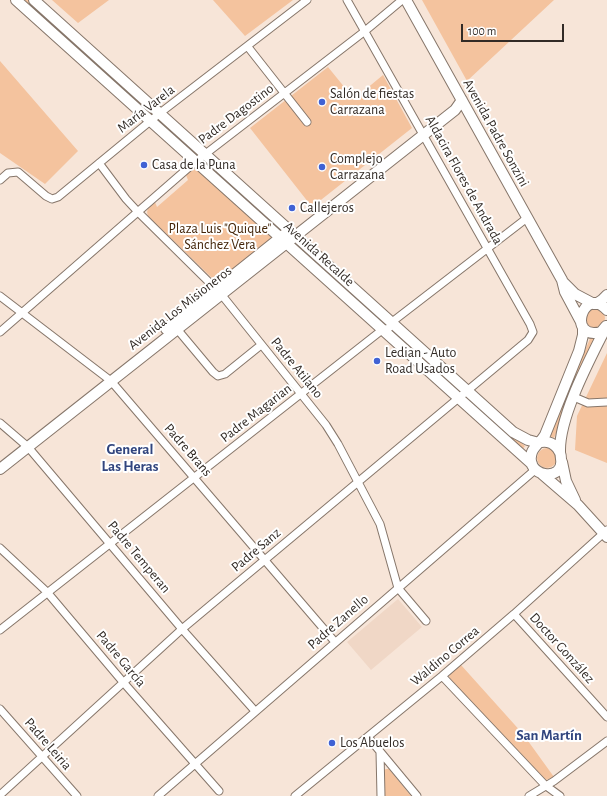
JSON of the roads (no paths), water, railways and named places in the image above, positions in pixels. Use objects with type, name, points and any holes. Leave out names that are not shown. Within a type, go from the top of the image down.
[{"type":"main road","name":"Avenida Recalde","points":[[16,0],[458,399],[578,505],[606,533]]},
{"type":"main road","name":"Avenida Recalde","points":[[34,0],[513,432],[528,440],[540,442]]},
{"type":"main road","name":"Avenida Padre Sonzini","points":[[406,0],[562,280],[567,295],[582,325]]},
{"type":"main road","name":"Avenida Los Misioneros","points":[[0,469],[26,444],[283,240],[422,132],[454,110],[462,100]]},
{"type":"main road","name":"Avenida Padre Sonzini","points":[[562,280],[575,294],[594,304],[600,305],[607,310]]},
{"type":"main road","name":"Avenida Los Misioneros","points":[[109,378],[177,329],[219,291]]},
{"type":"main road","points":[[606,327],[574,397],[563,429],[560,467],[554,474],[547,475],[537,469],[531,454],[545,435],[579,351],[583,335],[581,313],[587,306],[602,300],[607,295]]},
{"type":"main road","points":[[582,325],[591,332],[601,332],[606,327]]},
{"type":"main road","points":[[540,442],[548,442],[553,444],[561,457]]},
{"type":"main road","name":"Avenida Los Misioneros","points":[[0,460],[26,444]]},
{"type":"main road","name":"Avenida Recalde","points":[[561,457],[568,486],[578,505]]},
{"type":"street","name":"María Varela","points":[[0,180],[8,173],[18,172],[46,196],[52,199],[58,197],[160,113],[248,47],[307,0]]},
{"type":"street","name":"Aldacira Flores de Andrada","points":[[347,0],[530,324],[533,332]]},
{"type":"street","name":"Padre Dagostino","points":[[0,332],[205,154],[402,0]]},
{"type":"street","points":[[248,47],[307,122]]},
{"type":"street","name":"Padre Atilano","points":[[99,163],[126,199],[138,212],[219,291],[326,425],[359,482],[380,524],[398,588],[426,621]]},
{"type":"street","name":"Padre Magarian","points":[[0,630],[382,330],[389,328],[392,322],[527,218]]},
{"type":"street","name":"Padre Brans","points":[[0,296],[109,378],[335,642]]},
{"type":"street","points":[[177,329],[218,376],[225,374],[261,345]]},
{"type":"street","name":"Padre Sanz","points":[[0,795],[182,629],[468,391],[528,340],[533,332]]},
{"type":"street","points":[[574,397],[588,403],[607,402]]},
{"type":"street","name":"Padre Temperan","points":[[0,423],[26,444],[182,629],[255,711]]},
{"type":"street","name":"Padre Zanello","points":[[158,796],[537,469]]},
{"type":"street","name":"Waldino Correa","points":[[295,796],[442,676],[606,533]]},
{"type":"street","name":"Padre García","points":[[0,548],[47,592],[123,682],[219,791]]},
{"type":"street","name":"Doctor González","points":[[514,614],[607,717]]},
{"type":"street","points":[[442,676],[545,785],[560,796]]},
{"type":"street","name":"Padre Leiria","points":[[0,709],[77,796]]},
{"type":"street","points":[[368,737],[417,796]]},
{"type":"street","points":[[529,796],[545,785],[554,781],[607,741]]},
{"type":"street","points":[[380,752],[382,796]]},
{"type":"place","name":"Salón de fiestas Carrazana","points":[[322,102]]},
{"type":"place","name":"Casa de la Puna","points":[[144,165]]},
{"type":"place","name":"Complejo Carrazana","points":[[322,167]]},
{"type":"place","name":"Callejeros","points":[[292,208]]},
{"type":"place","name":"Ledian - Auto Road Usados","points":[[377,361]]},
{"type":"place","name":"Los Abuelos","points":[[332,743]]},
{"type":"district","name":"General Las Heras","points":[[130,458]]},
{"type":"district","name":"San Martín","points":[[549,735]]},
{"type":"park label","name":"Plaza Luis \"Quique\" Sánchez Vera","points":[[220,238]]}]
